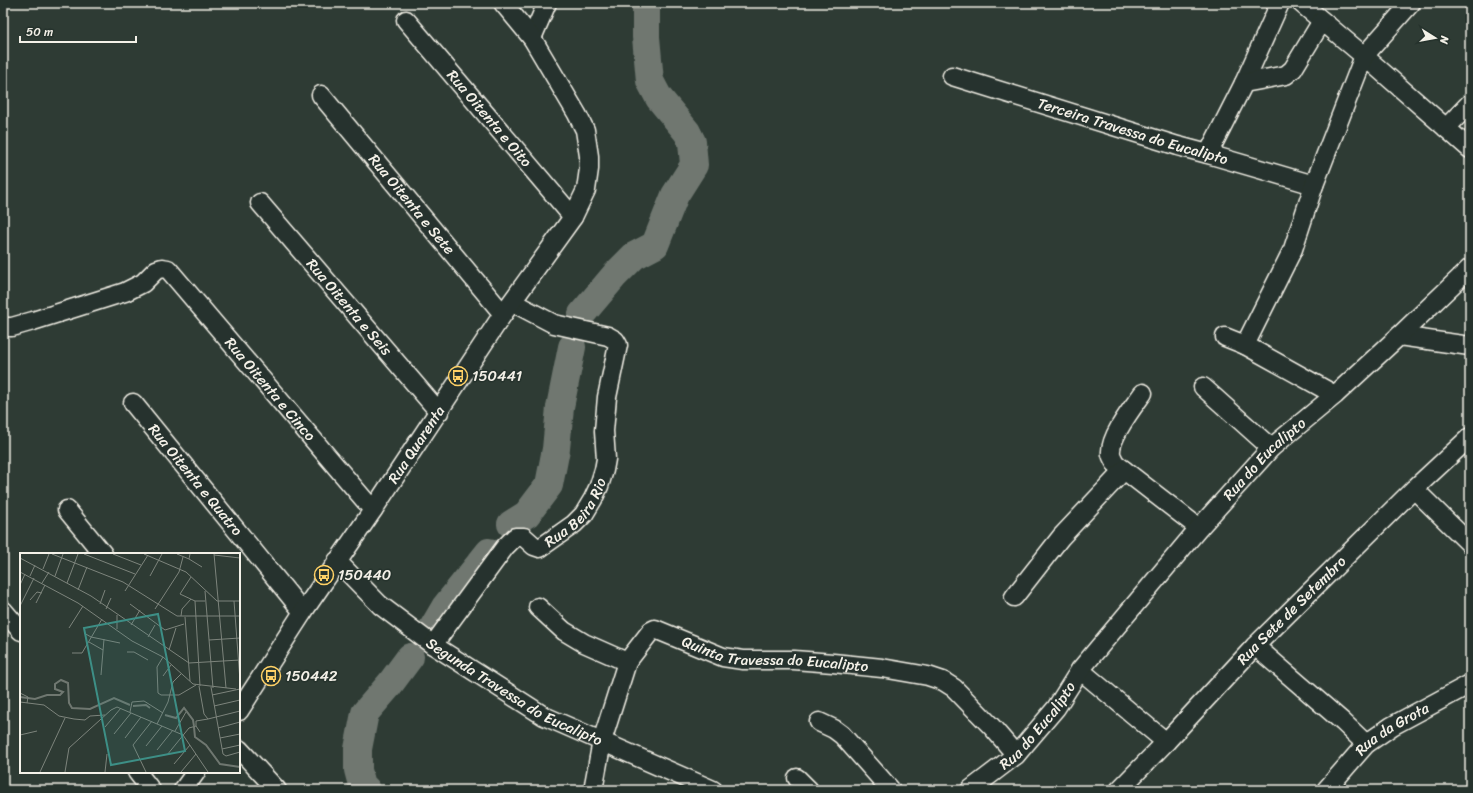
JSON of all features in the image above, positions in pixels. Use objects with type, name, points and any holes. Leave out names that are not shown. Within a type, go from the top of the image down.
[{"type":"street","name":"Rua Quarenta","points":[[240,708],[507,308],[573,217],[586,190],[589,156],[585,130],[532,38],[503,3]]},
{"type":"street","points":[[532,38],[547,3]]},
{"type":"street","points":[[1208,154],[1244,83],[1280,3]]},
{"type":"street","points":[[1301,3],[1470,149]]},
{"type":"street","points":[[1245,345],[1293,249],[1314,185],[1364,56],[1411,3]]},
{"type":"street","name":"Rua Oitenta e Oito","points":[[406,20],[573,217]]},
{"type":"street","points":[[1244,83],[1280,77],[1290,72],[1322,21]]},
{"type":"street","name":"Terceira Travessa do Eucalipto","points":[[952,76],[1178,146],[1314,185]]},
{"type":"street","name":"Rua Oitenta e Sete","points":[[321,95],[507,308]]},
{"type":"street","points":[[1446,128],[1470,103]]},
{"type":"street","name":"Rua Oitenta e Seis","points":[[260,203],[438,412]]},
{"type":"street","name":"Rua Oitenta e Cinco","points":[[3,327],[12,327],[26,323],[125,292],[143,283],[156,270],[168,268],[373,510]]},
{"type":"street","name":"Rua do Eucalipto","points":[[970,790],[1016,755],[1056,708],[1080,670],[1199,528],[1271,448],[1335,395],[1400,336],[1470,268]]},
{"type":"street","name":"Rua Beira Rio","points":[[433,645],[505,547],[515,537],[524,537],[538,548],[543,547],[574,524],[587,509],[599,486],[604,470],[606,459],[604,431],[605,417],[618,345],[615,340],[608,336],[554,324],[507,308]]},
{"type":"street","points":[[1400,336],[1470,346]]},
{"type":"street","points":[[1225,337],[1245,345],[1335,395]]},
{"type":"street","points":[[1203,387],[1271,448]]},
{"type":"street","points":[[1143,393],[1116,435],[1111,450],[1111,456],[1115,463],[1199,528]]},
{"type":"street","name":"Rua Oitenta e Quatro","points":[[133,404],[303,612]]},
{"type":"street","name":"Rua Sete de Setembro","points":[[1119,790],[1166,742],[1255,646],[1414,489],[1470,437]]},
{"type":"street","points":[[1014,597],[1061,537],[1124,470]]},
{"type":"street","points":[[1414,489],[1470,544]]},
{"type":"street","points":[[66,510],[102,553]]},
{"type":"street","name":"Segunda Travessa do Eucalipto","points":[[337,561],[380,605],[433,645],[544,716],[712,790]]},
{"type":"street","points":[[538,607],[564,631],[584,643],[628,662],[602,742],[593,790]]},
{"type":"street","points":[[3,610],[20,630]]},
{"type":"street","name":"Quinta Travessa do Eucalipto","points":[[628,662],[651,631],[655,629],[723,657],[743,660],[794,660],[833,663],[882,668],[928,676],[943,681],[954,688],[992,727],[1016,755]]},
{"type":"street","points":[[1255,646],[1343,722],[1366,744]]},
{"type":"street","name":"Rua do Eucalipto","points":[[1080,670],[1166,742]]},
{"type":"street","name":"Rua da Grota","points":[[1326,790],[1366,744],[1392,726],[1470,684]]},
{"type":"street","points":[[819,722],[842,734],[891,790]]},
{"type":"street","points":[[240,750],[277,790]]},
{"type":"street","points":[[137,773],[151,790]]},
{"type":"street","points":[[183,790],[195,773]]},
{"type":"waterway","points":[[582,314],[615,275],[634,256],[655,245],[675,195],[694,165],[692,142],[687,132],[659,98],[650,81],[646,37],[646,3]]},
{"type":"waterway","points":[[511,524],[527,514],[549,485],[556,449],[560,407],[572,347]]},
{"type":"waterway","points":[[428,636],[445,607],[489,552]]},
{"type":"waterway","points":[[367,790],[362,785],[358,770],[358,749],[365,713],[390,684],[410,657]]},
{"type":"place","name":"150441","points":[[458,376]]},
{"type":"place","name":"150440","points":[[324,575]]},
{"type":"place","name":"150442","points":[[271,676]]}]
